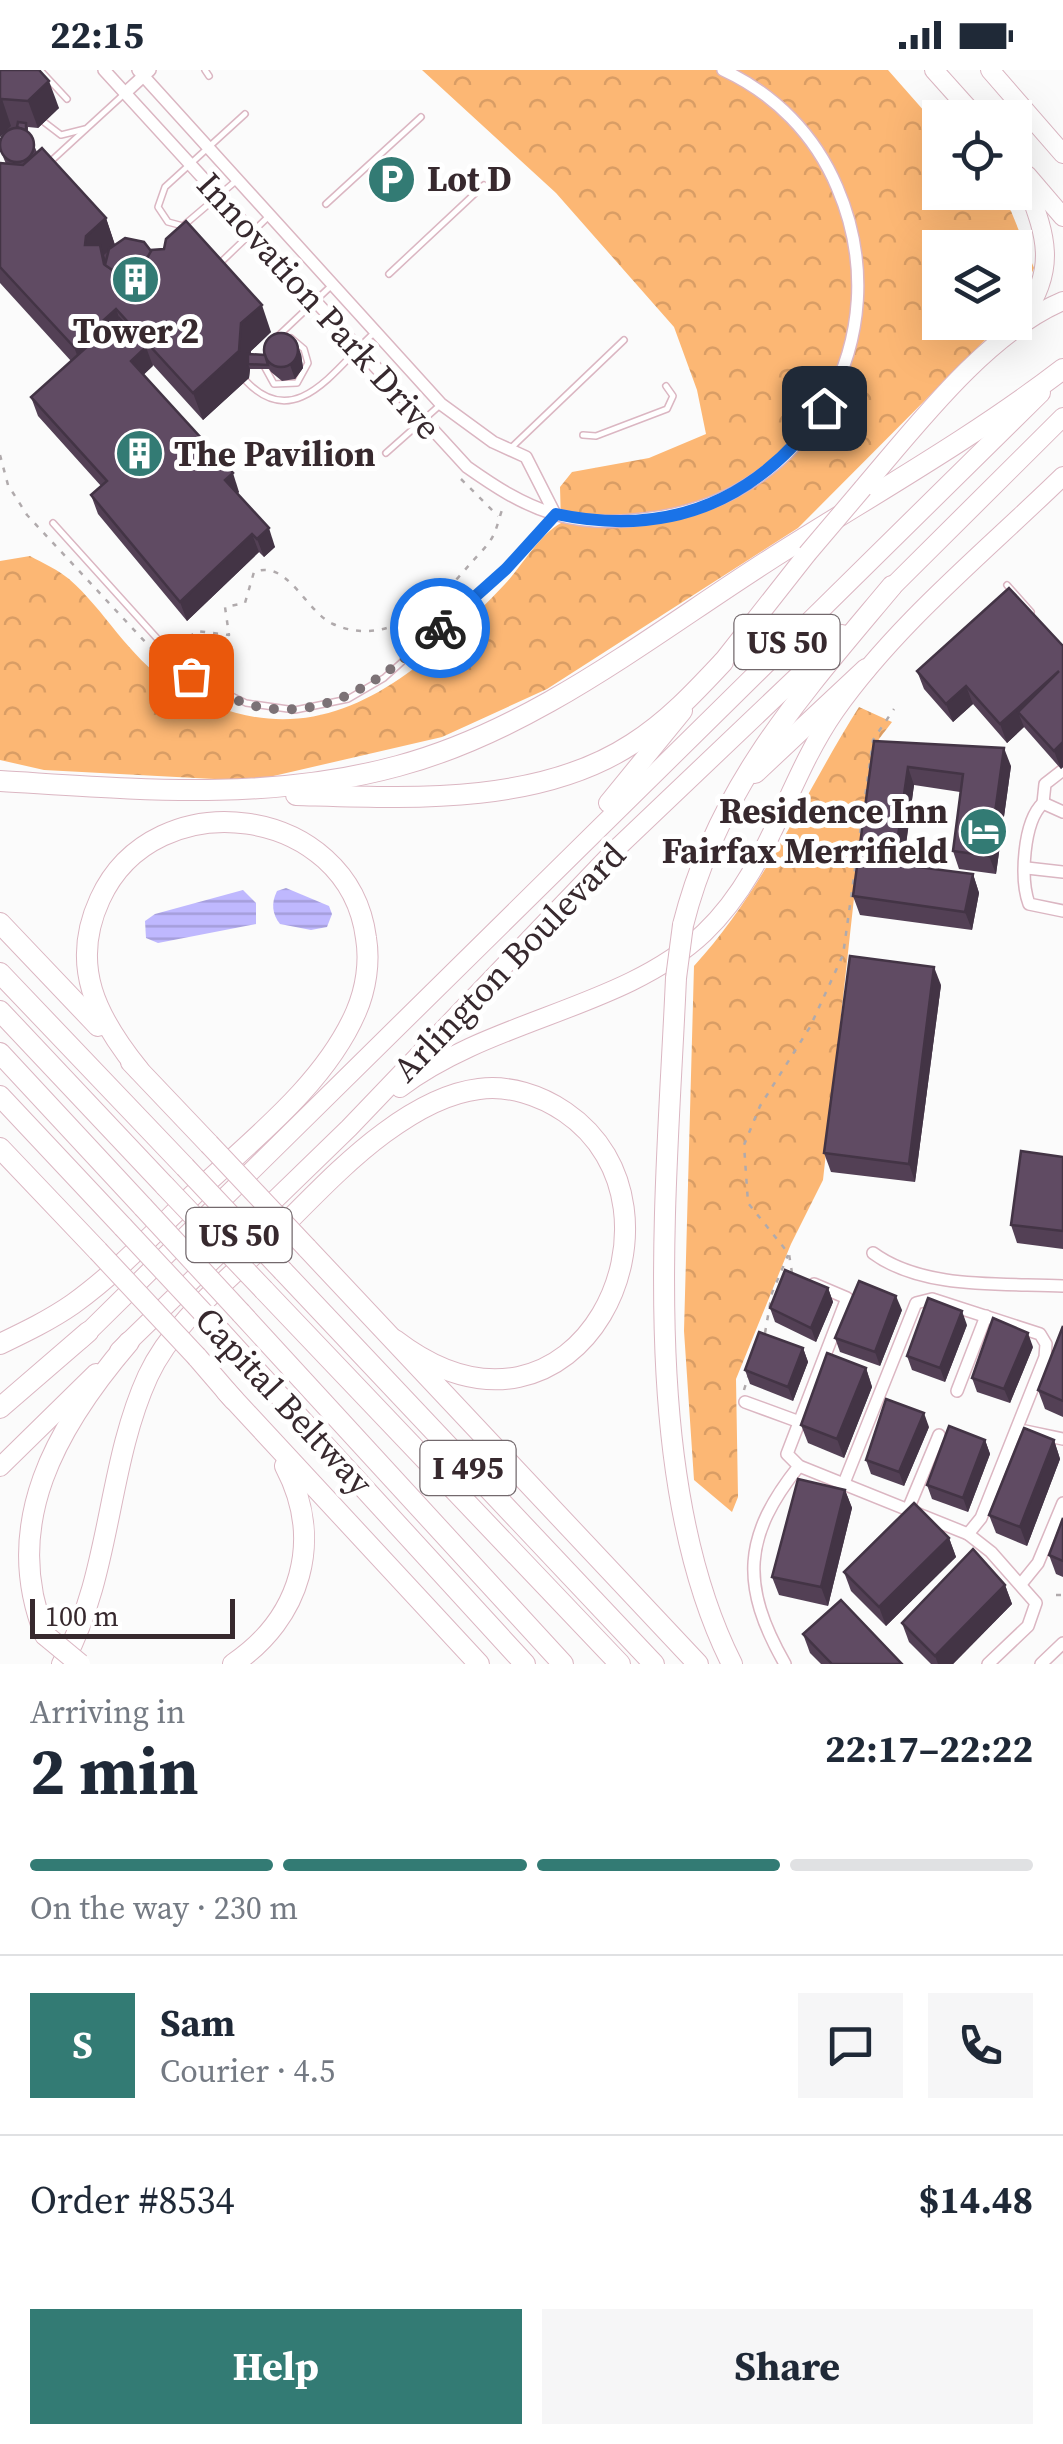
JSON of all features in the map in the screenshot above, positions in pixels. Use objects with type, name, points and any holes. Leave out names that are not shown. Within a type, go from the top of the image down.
[{"type":"highway","points":[[213,794],[294,786],[395,767],[470,742],[520,718],[956,446],[1063,370]]},
{"type":"highway","points":[[732,1664],[715,1630],[691,1559],[670,1413],[667,1226],[676,978],[682,924],[702,856],[772,730],[892,586]]},
{"type":"highway","points":[[0,781],[213,794],[406,795],[498,790],[580,770],[632,744],[680,706],[723,662]]},
{"type":"highway","points":[[730,801],[774,753],[866,669]]},
{"type":"highway","points":[[0,1344],[51,1318],[110,1274],[304,1086],[345,1034],[365,987],[366,938],[343,880],[317,852],[257,822],[218,820],[167,834],[117,871],[93,914],[86,976],[100,1016],[139,1070]]},
{"type":"highway","points":[[0,922],[698,1664]]},
{"type":"highway","name":"I 495","points":[[0,972],[654,1664]]},
{"type":"highway","name":"I 495","points":[[0,1011],[620,1664]]},
{"type":"highway","name":"I 495","points":[[0,1053],[562,1664]]},
{"type":"highway","points":[[128,1342],[54,1431],[20,1489],[10,1532],[13,1571],[27,1609],[68,1661],[98,1578],[136,1410],[156,1362],[181,1326],[361,1152],[408,1117],[460,1093],[496,1088],[532,1095],[573,1118],[603,1151],[624,1212],[618,1279],[600,1318],[561,1358],[518,1378],[498,1381],[469,1379],[440,1370],[395,1340]]},
{"type":"highway","name":"Capital Beltway","points":[[0,1096],[526,1664]]},
{"type":"highway","points":[[0,1148],[478,1664]]},
{"type":"highway","points":[[0,1162],[37,1188]]},
{"type":"highway","points":[[0,1408],[88,1332]]},
{"type":"highway","points":[[226,1391],[283,1461],[299,1499],[304,1538],[301,1575],[285,1613],[257,1648],[233,1664]]},
{"type":"main road","points":[[934,70],[960,100]]},
{"type":"main road","points":[[990,70],[1063,154]]},
{"type":"main road","points":[[1033,120],[1063,142]]},
{"type":"main road","points":[[1032,181],[1061,214]]},
{"type":"main road","points":[[1032,200],[1045,232],[1046,265],[1032,304]]},
{"type":"main road","points":[[1032,316],[1063,300]]},
{"type":"main road","points":[[512,913],[723,662],[862,488],[1002,340]]},
{"type":"main road","name":"Arlington Boulevard","points":[[0,1420],[1063,370]]},
{"type":"main road","name":"Arlington Boulevard","points":[[0,1467],[349,1128],[614,851],[1063,417]]},
{"type":"main road","points":[[349,1128],[437,1062],[644,974],[704,933],[757,866],[832,715],[866,669],[1063,476]]},
{"type":"street","name":"Innovation Park Drive","points":[[104,70],[458,458],[508,494],[556,514],[602,520],[684,514],[731,495],[791,450],[824,408],[842,372],[854,326],[858,278],[852,228],[841,196],[818,150],[796,123],[768,97],[723,70]]},
{"type":"street","name":"Innovation Park Drive","points":[[144,72],[441,404],[508,452],[526,457],[556,514]]},
{"type":"street","points":[[125,93],[144,72]]},
{"type":"street","points":[[1063,770],[1045,784],[1042,803],[1034,812],[1027,868],[1030,904],[1063,911]]},
{"type":"street","points":[[1042,803],[1063,812]]},
{"type":"street","points":[[1027,868],[1063,872]]},
{"type":"street","points":[[874,1253],[895,1270],[960,1280],[1063,1286]]},
{"type":"street","points":[[790,1278],[847,1298],[787,1454],[800,1466],[968,1534],[1022,1584],[1036,1603],[1036,1614],[988,1664]]},
{"type":"street","points":[[844,1483],[916,1303],[932,1300],[1040,1334],[1046,1344],[1045,1357],[981,1518],[968,1534]]},
{"type":"street","points":[[957,1390],[986,1316]]},
{"type":"street","points":[[745,1402],[797,1421]]},
{"type":"street","points":[[1016,1429],[1063,1439]]},
{"type":"street","points":[[909,1507],[938,1435]]},
{"type":"street","points":[[785,1664],[758,1602],[754,1549],[755,1536],[772,1499],[800,1466]]},
{"type":"street","points":[[1022,1584],[1038,1562],[1063,1503]]},
{"type":"street","points":[[1042,1664],[1063,1644]]},
{"type":"lane","points":[[40,70],[66,99]]},
{"type":"lane","points":[[41,170],[125,93]]},
{"type":"lane","points":[[237,179],[189,224],[168,222],[158,207],[159,193],[245,114]]},
{"type":"lane","points":[[326,204],[421,116]]},
{"type":"lane","points":[[44,122],[60,134],[88,128]]},
{"type":"lane","points":[[389,274],[484,186]]},
{"type":"lane","points":[[214,268],[270,215]]},
{"type":"lane","points":[[272,343],[333,284]]},
{"type":"lane","points":[[246,381],[264,398],[292,402],[311,392],[376,332]]},
{"type":"lane","points":[[266,352],[262,363],[268,380],[282,387],[298,383],[308,364],[304,349],[289,337]]},
{"type":"lane","points":[[508,452],[624,340]]},
{"type":"lane","points":[[583,434],[596,436],[667,409],[673,396],[666,386]]},
{"type":"lane","points":[[386,453],[441,404]]},
{"type":"lane","points":[[54,523],[191,676],[246,704],[295,710],[348,699],[384,678],[506,569],[556,514]]},
{"type":"lane","points":[[1007,584],[1040,622]]},
{"type":"path","points":[[0,455],[8,485],[27,515],[160,662],[196,631],[229,635],[225,606],[245,603],[254,572],[265,568],[281,574],[333,624],[369,631],[410,621],[493,537],[508,494]]},
{"type":"path","points":[[459,476],[499,517]]},
{"type":"path","points":[[790,1278],[789,1254],[748,1203],[744,1145],[760,1106],[810,1027],[842,955],[873,740],[894,709]]},
{"type":"path","points":[[763,1339],[789,1254]]},
{"type":"path","points":[[768,1313],[773,1314],[780,1295]]},
{"type":"path","points":[[745,1402],[748,1375]]},
{"type":"path","points":[[1056,1595],[1063,1595]]},
{"type":"green space","points":[[422,70],[888,70],[922,109],[922,210],[1010,210],[1019,230],[922,230],[922,340],[985,340],[798,528],[547,689],[442,737],[252,781],[44,770],[0,760],[0,561],[30,556],[65,576],[155,672],[220,708],[267,719],[312,717],[353,704],[393,683],[468,621],[545,535],[561,523],[560,487],[572,472],[649,458],[706,434],[697,390],[674,327],[556,193]]},
{"type":"green space","points":[[859,707],[892,722],[879,739],[854,898],[823,1180],[791,1244],[736,1379],[738,1497],[732,1512],[694,1480],[684,1331],[694,966],[742,906]]},
{"type":"shaded area","points":[[286,888],[329,906],[332,914],[327,927],[311,930],[280,924],[274,900],[277,891]]},
{"type":"shaded area","points":[[243,890],[256,903],[256,924],[158,943],[146,938],[145,921],[155,914]]},
{"type":"building","points":[[0,70],[39,70],[49,81],[28,101],[0,101]]},
{"type":"building","points":[[17,128],[29,133],[34,145],[29,157],[17,162],[5,157],[0,145],[5,133]]},
{"type":"building","points":[[42,148],[106,218],[86,236],[85,245],[100,245],[104,264],[121,276],[140,271],[151,250],[164,249],[166,239],[186,221],[262,305],[241,323],[239,351],[193,393],[116,309],[74,347],[0,267],[0,163],[23,165]]},
{"type":"building","points":[[125,238],[144,242],[151,251],[140,271],[121,276],[105,265],[109,249]]},
{"type":"building","name":"The Pavilion","points":[[119,318],[146,347],[131,361],[233,473],[225,480],[269,528],[257,539],[252,534],[180,602],[91,495],[107,481],[31,397]]},
{"type":"building","points":[[281,333],[293,338],[298,350],[293,362],[281,367],[269,362],[264,350],[269,338]]},
{"type":"building","points":[[248,354],[265,355],[268,365],[248,364]]},
{"type":"building","points":[[1009,588],[1063,646],[1063,742],[1054,751],[1018,712],[1059,671],[1000,724],[966,686],[946,704],[917,671]]},
{"type":"building","name":"Residence Inn Fairfax Merrifield","points":[[874,741],[1004,748],[989,856],[953,851],[963,774],[908,767],[894,864],[973,874],[965,912],[853,896]]},
{"type":"building","points":[[850,956],[934,967],[909,1164],[824,1153]]},
{"type":"building","points":[[1021,1151],[1063,1157],[1063,1231],[1011,1225]]},
{"type":"building","points":[[785,1270],[828,1288],[811,1328],[770,1308]]},
{"type":"building","points":[[859,1281],[896,1296],[875,1352],[835,1338]]},
{"type":"building","points":[[928,1298],[962,1311],[940,1368],[907,1356]]},
{"type":"building","points":[[993,1318],[1028,1333],[1004,1389],[972,1378]]},
{"type":"building","points":[[1063,1326],[1063,1401],[1038,1390]]},
{"type":"building","points":[[759,1332],[803,1348],[788,1387],[745,1370]]},
{"type":"building","points":[[827,1353],[866,1368],[837,1439],[801,1425]]},
{"type":"building","points":[[886,1399],[924,1413],[899,1472],[866,1460]]},
{"type":"building","points":[[949,1426],[985,1440],[963,1498],[927,1485]]},
{"type":"building","points":[[1024,1428],[1054,1440],[1020,1527],[989,1515]]},
{"type":"building","points":[[798,1479],[845,1490],[821,1587],[772,1577]]},
{"type":"building","points":[[914,1503],[949,1538],[879,1607],[844,1572]]},
{"type":"building","points":[[1063,1518],[1063,1561],[1049,1555]]},
{"type":"building","points":[[973,1549],[1005,1585],[935,1656],[902,1623]]},
{"type":"building","points":[[841,1600],[902,1664],[832,1664],[803,1634]]},
{"type":"way so far","points":[[191,676],[246,704],[295,710],[348,699],[384,678],[440,628]]},
{"type":"place","name":"Lot D","points":[[392,179]]},
{"type":"place","name":"Tower 2","points":[[136,279]]},
{"type":"place","name":"The Pavilion","points":[[139,454]]},
{"type":"place","name":"Residence Inn Fairfax Merrifield","points":[[983,831]]},
{"type":"route","points":[[440,628],[506,569],[530,545],[540,526],[556,514],[630,521],[684,514],[708,506],[770,470],[824,408]]}]
